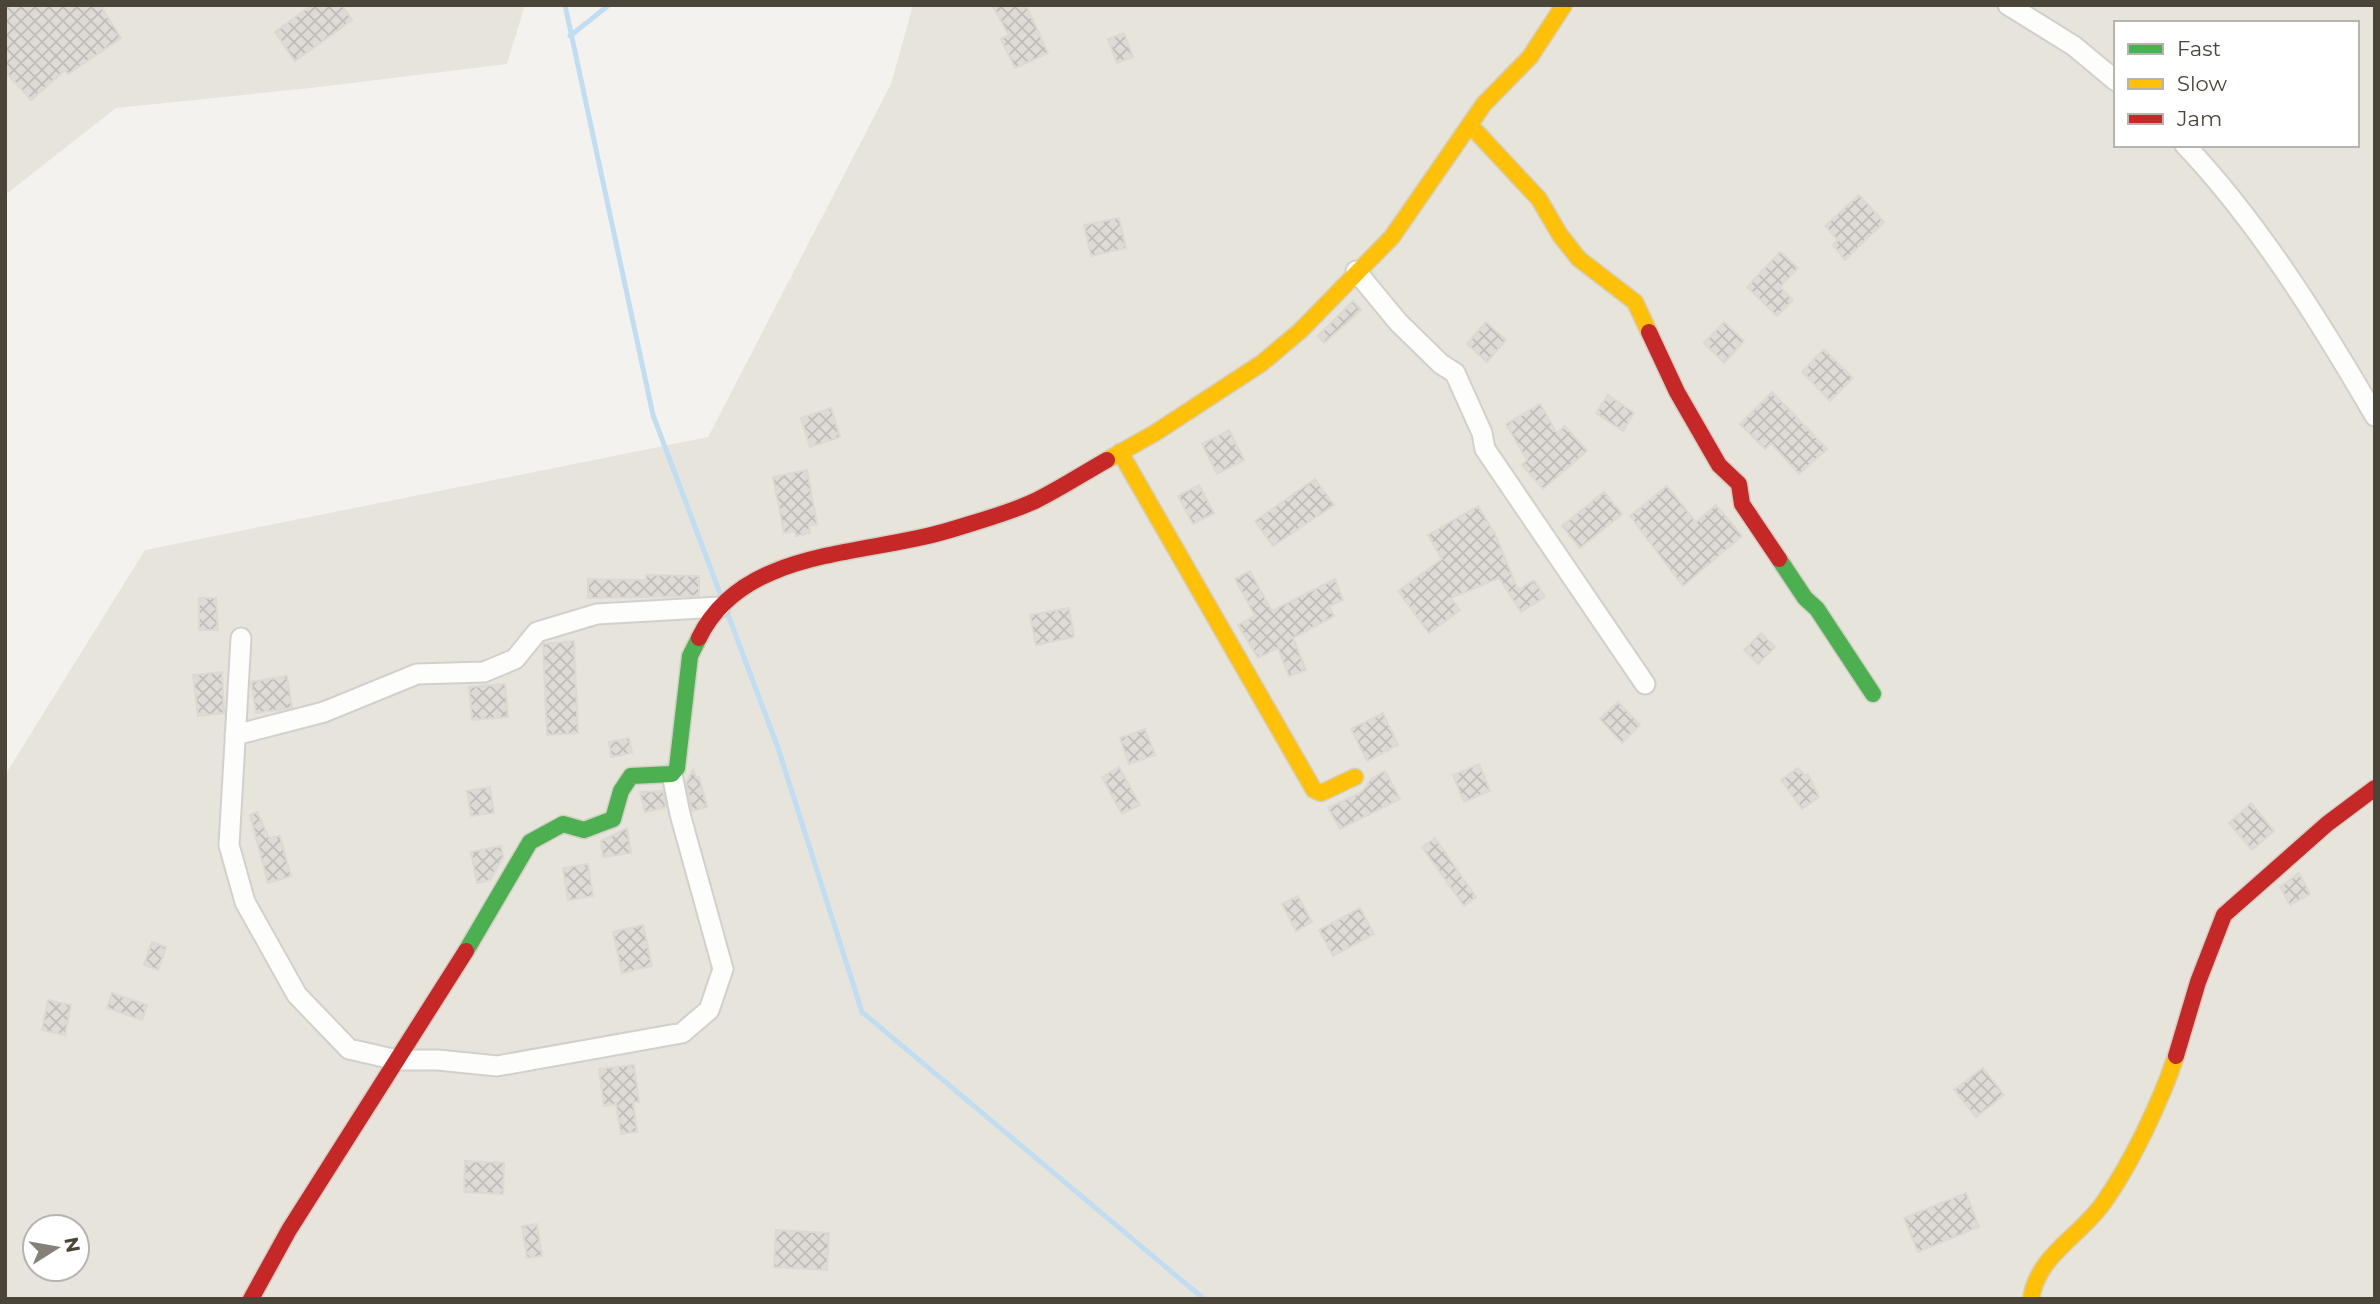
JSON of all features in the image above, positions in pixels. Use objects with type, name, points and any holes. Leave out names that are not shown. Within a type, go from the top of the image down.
[{"type":"street","points":[[251,1299],[289,1230],[500,897],[530,842],[564,824],[584,830],[613,818],[621,791],[631,776],[672,774],[677,768],[690,656],[703,629],[720,607],[750,583],[776,569],[947,531],[1035,500],[1120,453],[1262,363],[1300,331],[1392,237],[1485,104],[1530,57],[1564,5]]},
{"type":"street","points":[[2008,5],[2074,46],[2114,79]]},
{"type":"street","points":[[1470,125],[1539,199],[1560,235],[1579,259],[1635,302],[1683,403],[1719,466],[1739,484],[1742,504],[1805,598],[1817,609],[1873,694]]},
{"type":"street","points":[[2187,147],[2236,208],[2323,328],[2375,415]]},
{"type":"street","points":[[1356,271],[1398,322],[1441,364],[1455,373],[1482,433],[1485,449],[1645,684]]},
{"type":"street","points":[[1120,453],[1314,790],[1321,793],[1355,777]]},
{"type":"street","points":[[235,735],[324,712],[417,674],[484,672],[515,659],[537,632],[597,614],[720,607]]},
{"type":"street","points":[[242,638],[229,845],[245,902],[297,995],[349,1049],[397,1060],[438,1060],[498,1066],[682,1033],[709,1010],[723,969],[680,814],[672,774]]},
{"type":"street","points":[[2031,1299],[2034,1280],[2048,1259],[2104,1203],[2149,1121],[2175,1060],[2198,982],[2224,915],[2327,824],[2375,788]]},
{"type":"shaded area","points":[[5,5],[525,5],[507,64],[116,108],[5,195]]},
{"type":"shaded area","points":[[913,5],[2375,5],[2375,1299],[5,1299],[5,775],[145,550],[708,437],[891,84]]},
{"type":"building","points":[[5,5],[100,5],[121,38],[68,74],[65,70],[31,100],[5,71]]},
{"type":"building","points":[[312,5],[342,5],[352,20],[295,61],[275,32]]},
{"type":"building","points":[[992,5],[1026,5],[1048,53],[1015,68],[1001,39],[1009,35]]},
{"type":"building","points":[[1124,33],[1133,57],[1117,63],[1108,39]]},
{"type":"building","points":[[1859,195],[1884,222],[1845,260],[1833,245],[1838,240],[1825,226]]},
{"type":"building","points":[[1119,218],[1126,248],[1091,256],[1084,225]]},
{"type":"building","points":[[1780,252],[1798,268],[1780,287],[1793,300],[1777,316],[1747,287]]},
{"type":"building","points":[[1353,301],[1361,310],[1324,343],[1318,336]]},
{"type":"building","points":[[1486,322],[1506,340],[1487,362],[1467,344]]},
{"type":"building","points":[[1724,322],[1744,341],[1724,363],[1704,343]]},
{"type":"building","points":[[1824,349],[1853,378],[1830,401],[1802,372]]},
{"type":"building","points":[[1772,392],[1827,449],[1799,474],[1771,443],[1765,449],[1740,424]]},
{"type":"building","points":[[1608,395],[1634,413],[1623,431],[1596,413]]},
{"type":"building","points":[[1540,404],[1557,433],[1565,426],[1587,451],[1543,489],[1522,465],[1527,460],[1506,424]]},
{"type":"building","points":[[831,408],[840,437],[810,447],[801,418]]},
{"type":"building","points":[[1229,430],[1244,460],[1217,474],[1202,444]]},
{"type":"building","points":[[807,470],[817,524],[809,526],[810,533],[796,536],[795,531],[784,533],[773,477]]},
{"type":"building","points":[[1315,479],[1334,505],[1273,546],[1255,521]]},
{"type":"building","points":[[1199,485],[1214,513],[1193,524],[1178,496]]},
{"type":"building","points":[[1667,486],[1696,522],[1716,505],[1742,536],[1683,586],[1630,516]]},
{"type":"building","points":[[1604,492],[1622,514],[1580,548],[1562,526]]},
{"type":"building","points":[[1478,506],[1495,534],[1518,590],[1534,580],[1545,597],[1521,612],[1499,578],[1451,598],[1460,610],[1429,633],[1398,591],[1442,559],[1428,535]]},
{"type":"building","points":[[1250,571],[1272,611],[1335,579],[1343,600],[1329,606],[1334,616],[1293,638],[1306,670],[1289,676],[1278,648],[1258,658],[1238,625],[1255,616],[1235,579]]},
{"type":"building","points":[[646,575],[699,576],[699,596],[588,598],[588,579],[646,580]]},
{"type":"building","points":[[199,598],[216,598],[218,630],[199,630]]},
{"type":"building","points":[[1069,608],[1074,637],[1036,645],[1030,615]]},
{"type":"building","points":[[1761,633],[1775,647],[1758,664],[1744,650]]},
{"type":"building","points":[[574,641],[578,733],[547,735],[543,644]]},
{"type":"building","points":[[222,672],[224,713],[198,716],[193,675]]},
{"type":"building","points":[[287,676],[292,708],[256,713],[251,682]]},
{"type":"building","points":[[505,684],[508,717],[472,720],[469,687]]},
{"type":"building","points":[[1618,702],[1640,725],[1622,743],[1600,719]]},
{"type":"building","points":[[1383,713],[1398,745],[1367,761],[1351,729]]},
{"type":"building","points":[[1145,729],[1155,755],[1129,764],[1120,738]]},
{"type":"building","points":[[629,738],[632,753],[611,757],[609,742]]},
{"type":"building","points":[[1479,764],[1490,791],[1464,802],[1453,775]]},
{"type":"building","points":[[1119,767],[1140,805],[1122,814],[1102,777]]},
{"type":"building","points":[[1798,768],[1805,776],[1808,774],[1819,797],[1802,809],[1781,780]]},
{"type":"building","points":[[693,770],[696,778],[699,777],[707,807],[692,811],[686,783]]},
{"type":"building","points":[[1385,771],[1400,799],[1340,829],[1328,808],[1362,792],[1371,779]]},
{"type":"building","points":[[490,787],[494,813],[471,816],[467,791]]},
{"type":"building","points":[[663,791],[666,807],[645,812],[640,792]]},
{"type":"building","points":[[2251,803],[2274,831],[2252,850],[2229,823]]},
{"type":"building","points":[[257,812],[269,838],[280,836],[291,876],[268,883],[250,815]]},
{"type":"building","points":[[627,828],[631,853],[603,857],[601,841]]},
{"type":"building","points":[[1435,838],[1476,897],[1464,906],[1422,847]]},
{"type":"building","points":[[501,846],[503,857],[490,880],[477,883],[471,852]]},
{"type":"building","points":[[588,864],[593,896],[568,900],[563,868]]},
{"type":"building","points":[[2299,873],[2310,894],[2290,905],[2280,887]]},
{"type":"building","points":[[1298,896],[1312,922],[1296,931],[1282,904]]},
{"type":"building","points":[[1360,908],[1374,934],[1333,956],[1319,930]]},
{"type":"building","points":[[643,925],[652,966],[622,973],[613,932]]},
{"type":"building","points":[[152,942],[166,947],[158,970],[144,965]]},
{"type":"building","points":[[112,993],[147,1005],[142,1020],[107,1008]]},
{"type":"building","points":[[48,1000],[71,1005],[65,1035],[42,1030]]},
{"type":"building","points":[[634,1065],[639,1102],[633,1102],[637,1132],[621,1134],[616,1104],[604,1106],[599,1069]]},
{"type":"building","points":[[1983,1068],[2004,1095],[1976,1117],[1954,1090]]},
{"type":"building","points":[[465,1161],[504,1163],[503,1194],[464,1192]]},
{"type":"building","points":[[1966,1193],[1979,1227],[1918,1252],[1904,1218]]},
{"type":"building","points":[[537,1224],[542,1256],[527,1258],[522,1226]]},
{"type":"building","points":[[776,1230],[829,1233],[827,1270],[774,1267]]},
{"type":"waterway","points":[[565,5],[653,415],[721,596]]},
{"type":"waterway","points":[[570,36],[609,5]]},
{"type":"waterway","points":[[727,612],[778,748],[862,1012],[1204,1299]]},
{"type":"traffic: fast","points":[[1779,559],[1805,598],[1817,609],[1873,694]]},
{"type":"traffic: fast","points":[[466,951],[530,842],[563,824],[584,830],[613,819],[621,791],[631,776],[672,774],[677,768],[690,656],[699,638]]},
{"type":"traffic: slow","points":[[1107,460],[1155,433],[1262,363],[1300,331],[1392,237],[1484,104],[1530,57],[1564,5]]},
{"type":"traffic: slow","points":[[1470,125],[1539,199],[1560,235],[1579,259],[1635,302],[1649,332]]},
{"type":"traffic: slow","points":[[1120,452],[1314,790],[1321,793],[1355,777]]},
{"type":"traffic: slow","points":[[2031,1299],[2042,1270],[2104,1202],[2125,1169],[2154,1112],[2176,1056]]},
{"type":"traffic: jam","points":[[1649,332],[1677,392],[1719,465],[1739,484],[1742,504],[1779,559]]},
{"type":"traffic: jam","points":[[699,638],[719,608],[745,586],[776,571],[810,560],[950,530],[1005,513],[1027,505],[1107,460]]},
{"type":"traffic: jam","points":[[2176,1056],[2198,982],[2224,915],[2327,824],[2375,788]]},
{"type":"traffic: jam","points":[[251,1299],[289,1230],[466,951]]}]
